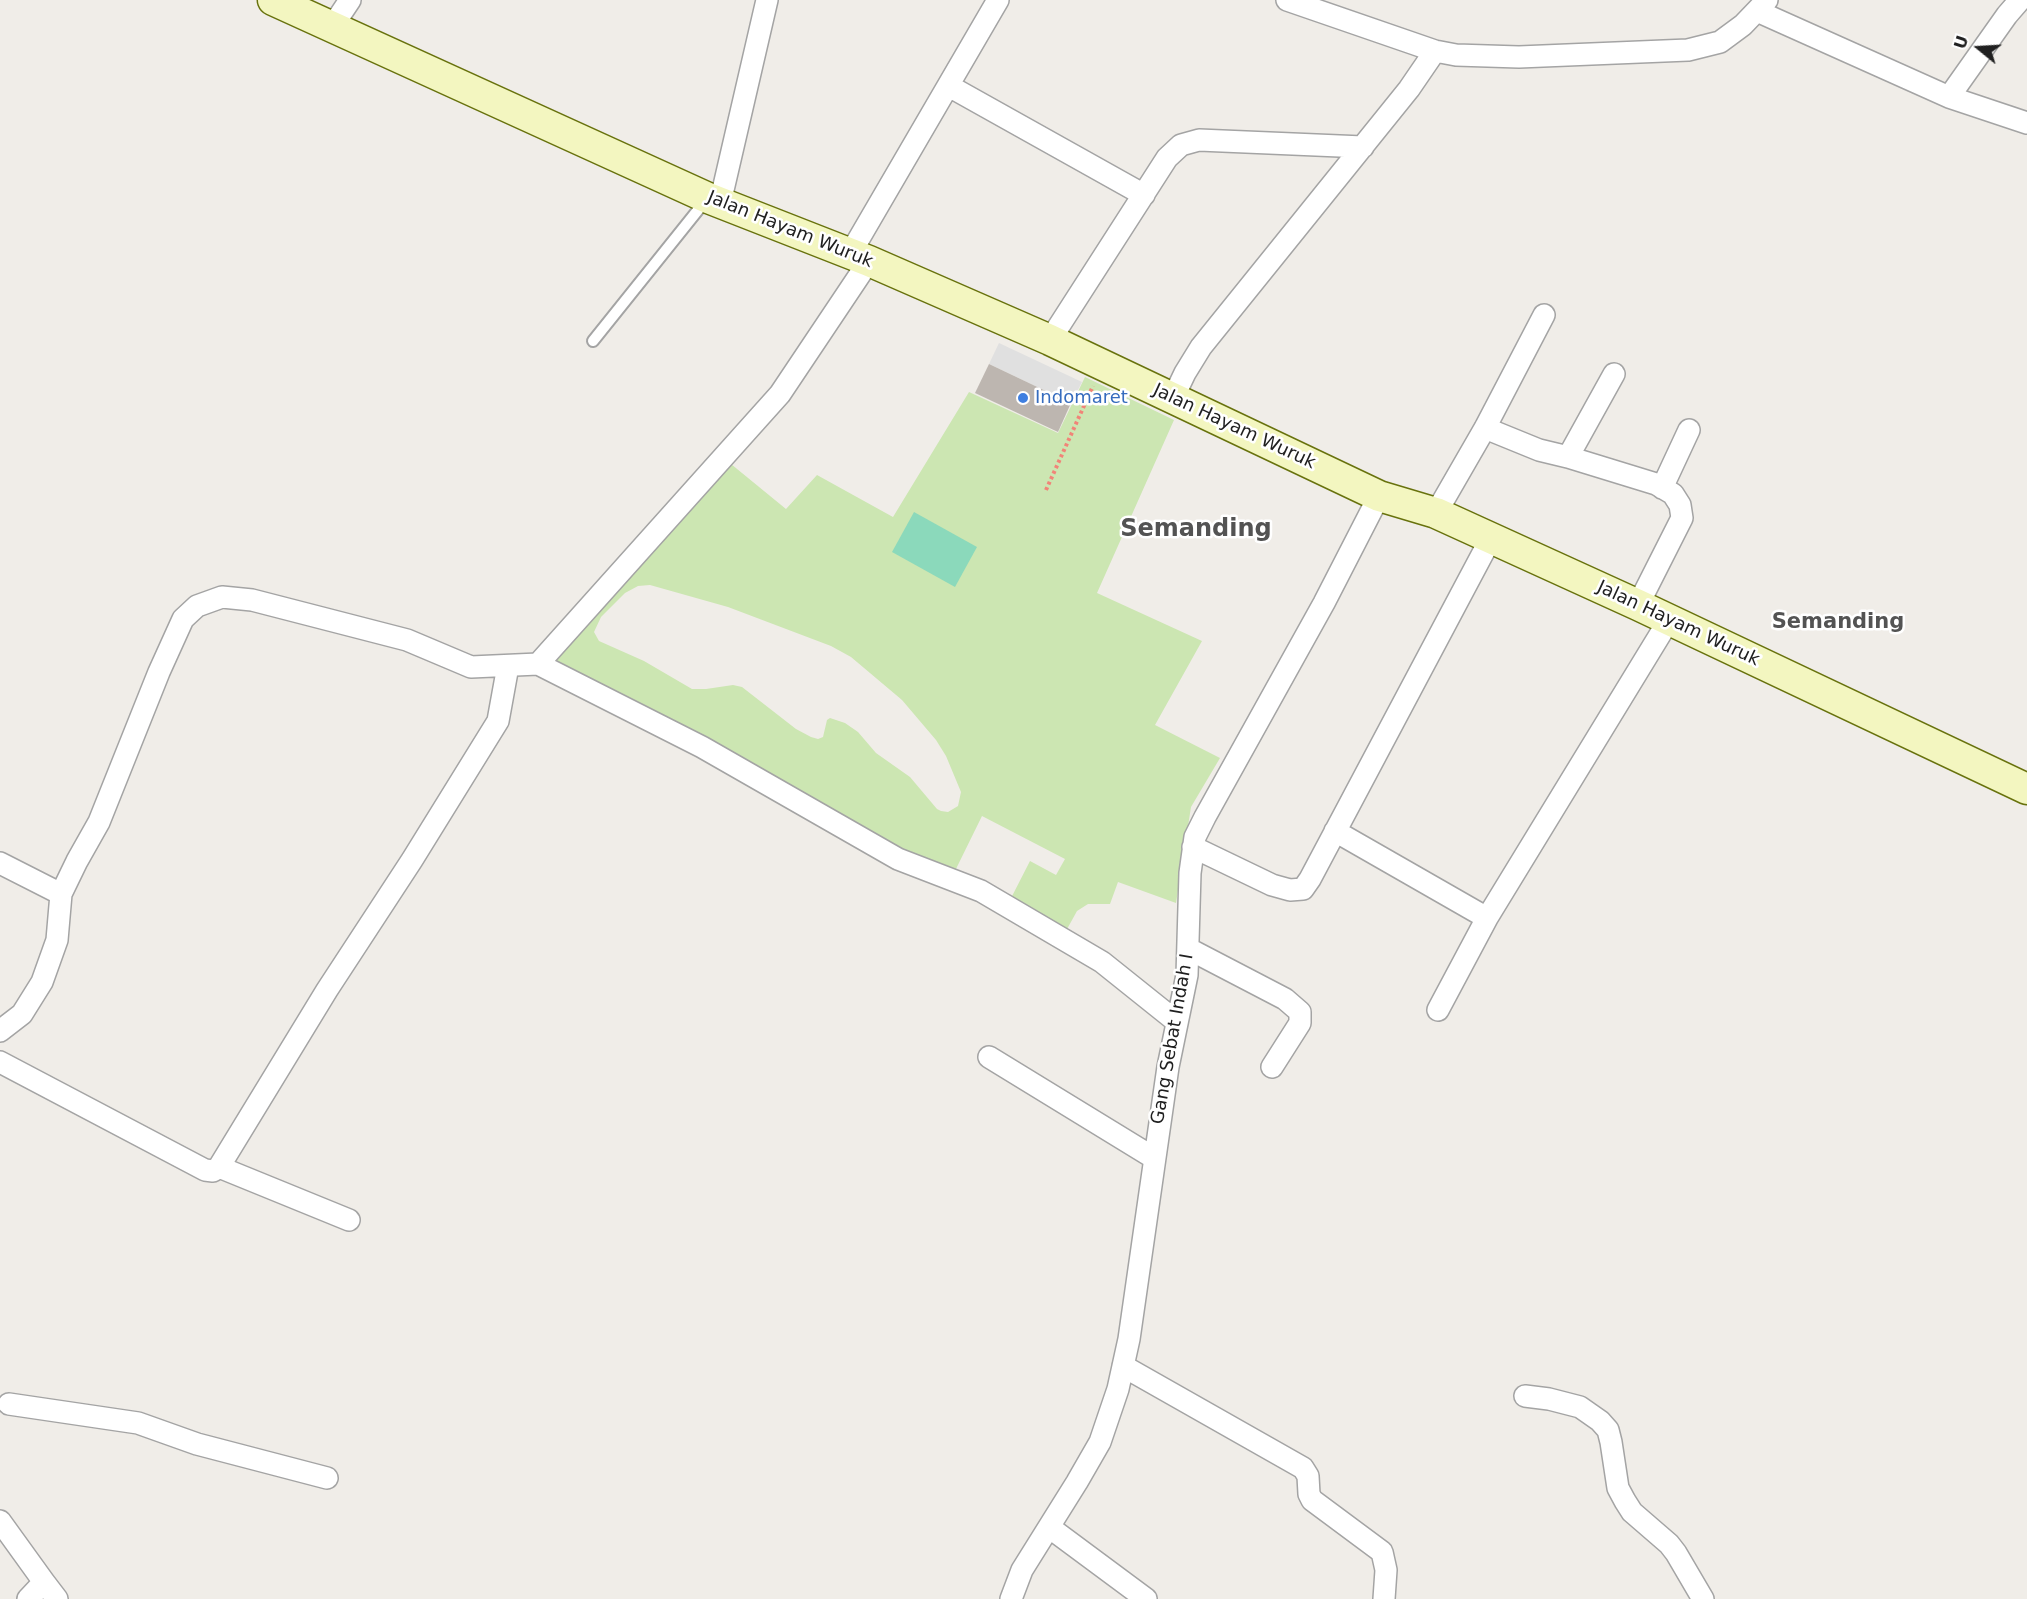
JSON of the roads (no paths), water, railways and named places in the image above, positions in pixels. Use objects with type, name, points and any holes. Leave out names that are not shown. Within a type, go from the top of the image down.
[{"type":"main road","name":"Jalan Hayam Wuruk","points":[[273,0],[714,200],[860,258],[1050,340],[1380,496],[1436,513],[1638,605],[2027,789]]},
{"type":"street","points":[[332,27],[350,0]]},
{"type":"street","points":[[714,200],[767,0]]},
{"type":"street","points":[[538,664],[780,394],[860,258],[949,86],[998,0]]},
{"type":"street","points":[[1287,0],[1435,51],[1456,55],[1519,57],[1688,50],[1720,42],[1743,25],[1762,6],[1949,97],[2027,123]]},
{"type":"street","points":[[1949,97],[2020,0]]},
{"type":"street","points":[[1173,398],[1201,347],[1409,89],[1435,51]]},
{"type":"street","points":[[949,86],[1144,195]]},
{"type":"street","points":[[1050,340],[1167,158],[1182,146],[1199,140],[1363,147]]},
{"type":"street","points":[[1436,513],[1485,428],[1545,315]]},
{"type":"street","points":[[1568,457],[1614,375]]},
{"type":"street","points":[[1485,428],[1539,450],[1640,478],[1672,494],[1680,505],[1682,518],[1638,605]]},
{"type":"street","points":[[1662,488],[1689,429]]},
{"type":"street","name":"Gang Sebat Indah I","points":[[1011,1599],[1022,1570],[1100,1442],[1123,1366],[1134,1308],[1154,1158],[1187,975],[1193,847],[1204,817],[1324,603],[1380,496]]},
{"type":"street","points":[[1193,847],[1272,885],[1290,890],[1303,889],[1491,538]]},
{"type":"street","points":[[0,1031],[22,1014],[42,982],[57,940],[61,894],[99,822],[159,672],[183,619],[197,606],[222,597],[252,600],[407,640],[471,667],[538,664],[702,747],[898,859],[981,891],[1102,962],[1177,1022]]},
{"type":"street","points":[[1438,1010],[1487,918],[1669,620]]},
{"type":"street","points":[[0,1062],[205,1170],[213,1171],[219,1167],[327,990],[412,860],[498,721],[508,666]]},
{"type":"street","points":[[1335,831],[1487,918]]},
{"type":"street","points":[[0,863],[61,894]]},
{"type":"street","points":[[1189,949],[1285,999],[1300,1012],[1300,1023],[1272,1067]]},
{"type":"street","points":[[989,1057],[1154,1158]]},
{"type":"street","points":[[219,1167],[349,1220]]},
{"type":"street","points":[[1123,1366],[1303,1468],[1308,1476],[1309,1494],[1312,1500],[1382,1552],[1386,1570],[1384,1599]]},
{"type":"street","points":[[1525,1396],[1580,1407],[1600,1421],[1608,1430],[1618,1488],[1625,1501],[1632,1512],[1669,1544],[1703,1599]]},
{"type":"street","points":[[3,1406],[138,1423],[197,1443],[327,1478]]},
{"type":"street","points":[[0,1521],[57,1599]]},
{"type":"street","points":[[1049,1527],[1146,1599]]},
{"type":"street","points":[[28,1599],[44,1582]]},
{"type":"lane","points":[[593,341],[714,200]]},
{"type":"place","name":"Indomaret","points":[[1023,398]]},
{"type":"district","name":"Semanding","points":[[1196,530]]},
{"type":"district","name":"Semanding","points":[[1838,623]]}]
